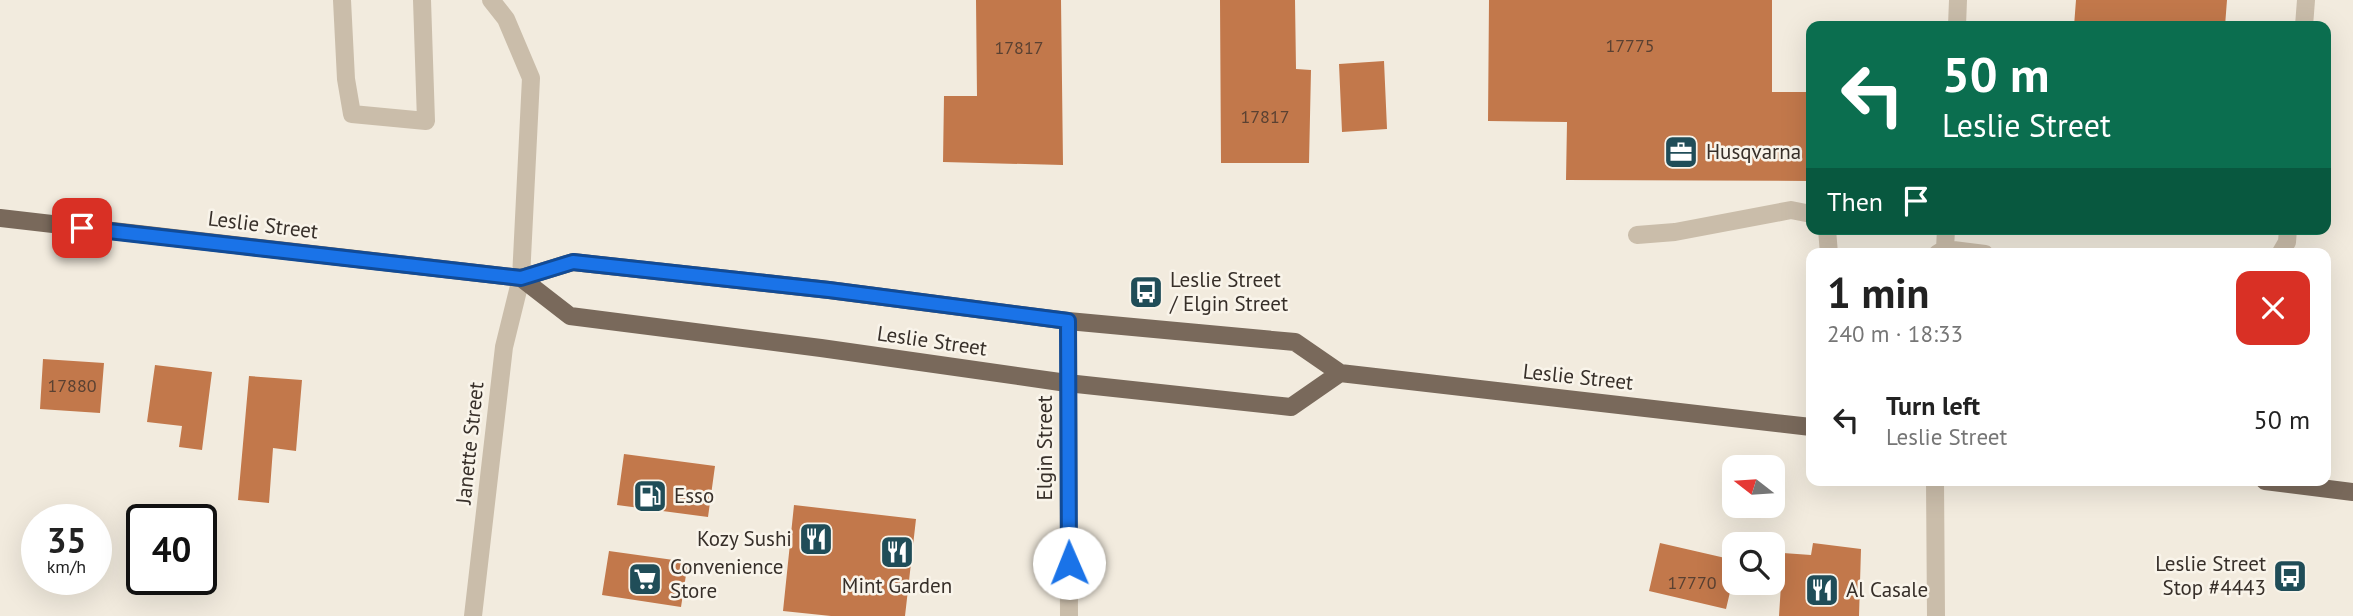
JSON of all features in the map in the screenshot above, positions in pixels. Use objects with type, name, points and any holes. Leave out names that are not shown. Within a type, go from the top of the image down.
[{"type":"main road","name":"Leslie Street","points":[[0,218],[521,278],[573,262],[829,290],[1068,321],[1295,342],[1340,373],[1806,425]]},
{"type":"main road","name":"Leslie Street","points":[[521,278],[570,316],[1067,383],[1291,407],[1340,373]]},
{"type":"main road","points":[[2305,486],[2353,492]]},
{"type":"street","points":[[342,0],[346,79],[352,114],[426,121],[422,0]]},
{"type":"street","name":"Janette Street","points":[[473,616],[504,347],[521,278],[531,78],[506,19],[491,0]]},
{"type":"street","points":[[1956,21],[1958,0]]},
{"type":"street","points":[[2304,21],[2306,0]]},
{"type":"street","points":[[1637,235],[1675,232],[1791,210],[1806,213]]},
{"type":"street","name":"Elgin Street","points":[[1068,321],[1069,616]]},
{"type":"street","points":[[1936,486],[1936,616]]},
{"type":"building","points":[[976,0],[1061,0],[1063,165],[943,162],[944,96],[977,96]]},
{"type":"building","points":[[1220,0],[1295,0],[1296,69],[1311,70],[1309,163],[1221,163]]},
{"type":"building","points":[[1489,0],[1772,0],[1772,92],[1806,92],[1806,181],[1566,180],[1567,122],[1488,121]]},
{"type":"building","points":[[2076,0],[2227,0],[2225,21],[2074,21]]},
{"type":"building","points":[[1384,61],[1387,129],[1342,132],[1339,64]]},
{"type":"building","points":[[43,359],[104,363],[100,413],[40,409]]},
{"type":"building","points":[[155,365],[212,372],[202,450],[179,447],[182,426],[147,422]]},
{"type":"building","points":[[249,376],[302,380],[296,451],[273,448],[269,503],[238,500]]},
{"type":"building","points":[[624,454],[715,466],[708,517],[617,505]]},
{"type":"building","points":[[794,505],[916,519],[905,616],[831,616],[783,611]]},
{"type":"building","points":[[1660,543],[1722,557],[1722,595],[1729,595],[1726,609],[1649,591]]},
{"type":"building","points":[[1813,543],[1861,549],[1859,616],[1779,616],[1780,595],[1785,595],[1785,553],[1811,555]]},
{"type":"building","name":"Convenience Store","points":[[609,551],[688,562],[681,607],[602,595]]},
{"type":"place","name":"Husqvarna","points":[[1681,152]]},
{"type":"place","name":"Leslie Street / Elgin Street","points":[[1146,292]]},
{"type":"place","name":"Esso","points":[[650,496]]},
{"type":"place","name":"Kozy Sushi","points":[[816,539]]},
{"type":"place","name":"Mint Garden","points":[[897,552]]},
{"type":"place","name":"Leslie Street Stop #4443","points":[[2290,576]]},
{"type":"place","name":"Convenience Store","points":[[645,579]]},
{"type":"place","name":"Al Casale","points":[[1822,590]]},
{"type":"route","points":[[82,228],[521,278],[573,262],[829,290],[1068,321],[1069,563]]}]
